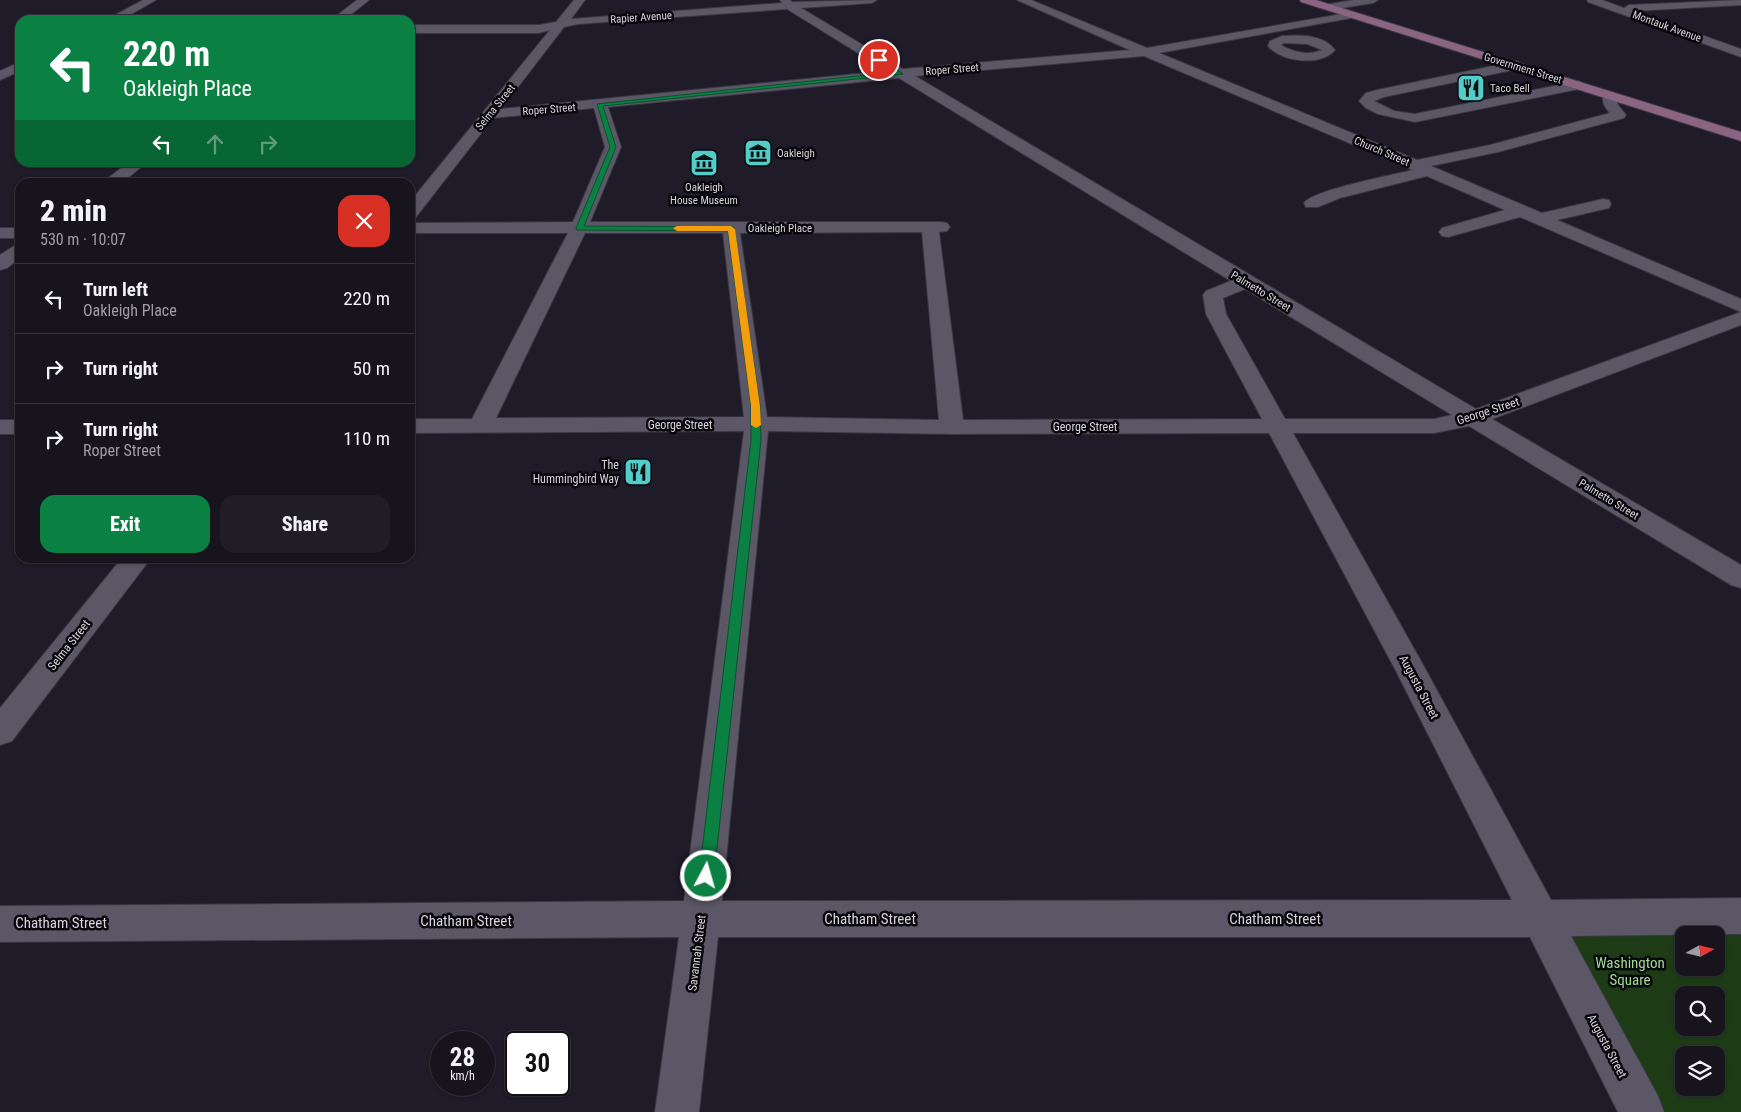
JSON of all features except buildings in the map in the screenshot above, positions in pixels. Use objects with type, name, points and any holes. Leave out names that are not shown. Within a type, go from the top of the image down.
[{"type":"main road","name":"Government Street","points":[[1304,0],[1738,134]]},
{"type":"street","points":[[122,15],[151,0]]},
{"type":"street","points":[[344,15],[364,0]]},
{"type":"street","name":"Selma Street","points":[[415,207],[580,0]]},
{"type":"street","name":"Rapier Avenue","points":[[415,29],[539,29],[578,21],[787,3],[872,0]]},
{"type":"street","name":"Church Street","points":[[1022,0],[1421,168],[1741,306]]},
{"type":"street","points":[[1329,8],[1373,0]]},
{"type":"street","name":"Montauk Avenue","points":[[1592,0],[1741,53]]},
{"type":"street","points":[[1617,9],[1741,2]]},
{"type":"street","name":"Palmetto Street","points":[[787,3],[1246,282],[1741,578]]},
{"type":"street","name":"Roper Street","points":[[490,114],[1145,52],[1353,15]]},
{"type":"street","points":[[1258,32],[1282,40]]},
{"type":"street","points":[[1517,65],[1382,93],[1366,100],[1372,107],[1384,112],[1400,117],[1415,118],[1579,86]]},
{"type":"street","points":[[0,76],[15,68]]},
{"type":"street","points":[[1382,93],[1385,104],[1400,110],[1510,87],[1552,91]]},
{"type":"street","points":[[1312,202],[1421,168],[1619,115],[1611,106],[1610,96]]},
{"type":"street","points":[[480,426],[579,228],[613,147],[600,104]]},
{"type":"street","points":[[118,178],[133,167]]},
{"type":"street","points":[[1540,219],[1603,204]]},
{"type":"street","points":[[1448,232],[1521,211]]},
{"type":"street","name":"Oakleigh Place","points":[[415,228],[731,229],[936,227],[952,427]]},
{"type":"street","name":"Savannah Street","points":[[677,1112],[754,460],[755,406],[731,229]]},
{"type":"street","points":[[0,233],[15,233]]},
{"type":"street","points":[[0,264],[15,254]]},
{"type":"street","name":"Augusta Street","points":[[1246,282],[1213,295],[1216,314],[1411,671],[1642,1112]]},
{"type":"street","name":"George Street","points":[[415,426],[1434,426],[1473,418],[1741,318]]},
{"type":"street","points":[[0,427],[15,427]]},
{"type":"street","name":"Selma Street","points":[[0,732],[133,563]]},
{"type":"street","name":"Chatham Street","points":[[0,924],[701,919],[1540,919],[1741,916]]},
{"type":"green space","name":"Washington Square","points":[[1741,916],[1741,1112],[1642,1112],[1541,919]]},
{"type":"slow traffic","points":[[677,228],[731,229],[756,425]]},
{"type":"place","name":"Taco Bell","points":[[1471,88]]},
{"type":"place","name":"Oakleigh","points":[[758,153]]},
{"type":"place","name":"Oakleigh House Museum","points":[[704,163]]},
{"type":"place","name":"The Hummingbird Way","points":[[638,472]]},
{"type":"route","points":[[706,876],[756,440],[755,406],[731,229],[579,228],[613,147],[600,104],[901,74],[879,60]]}]
